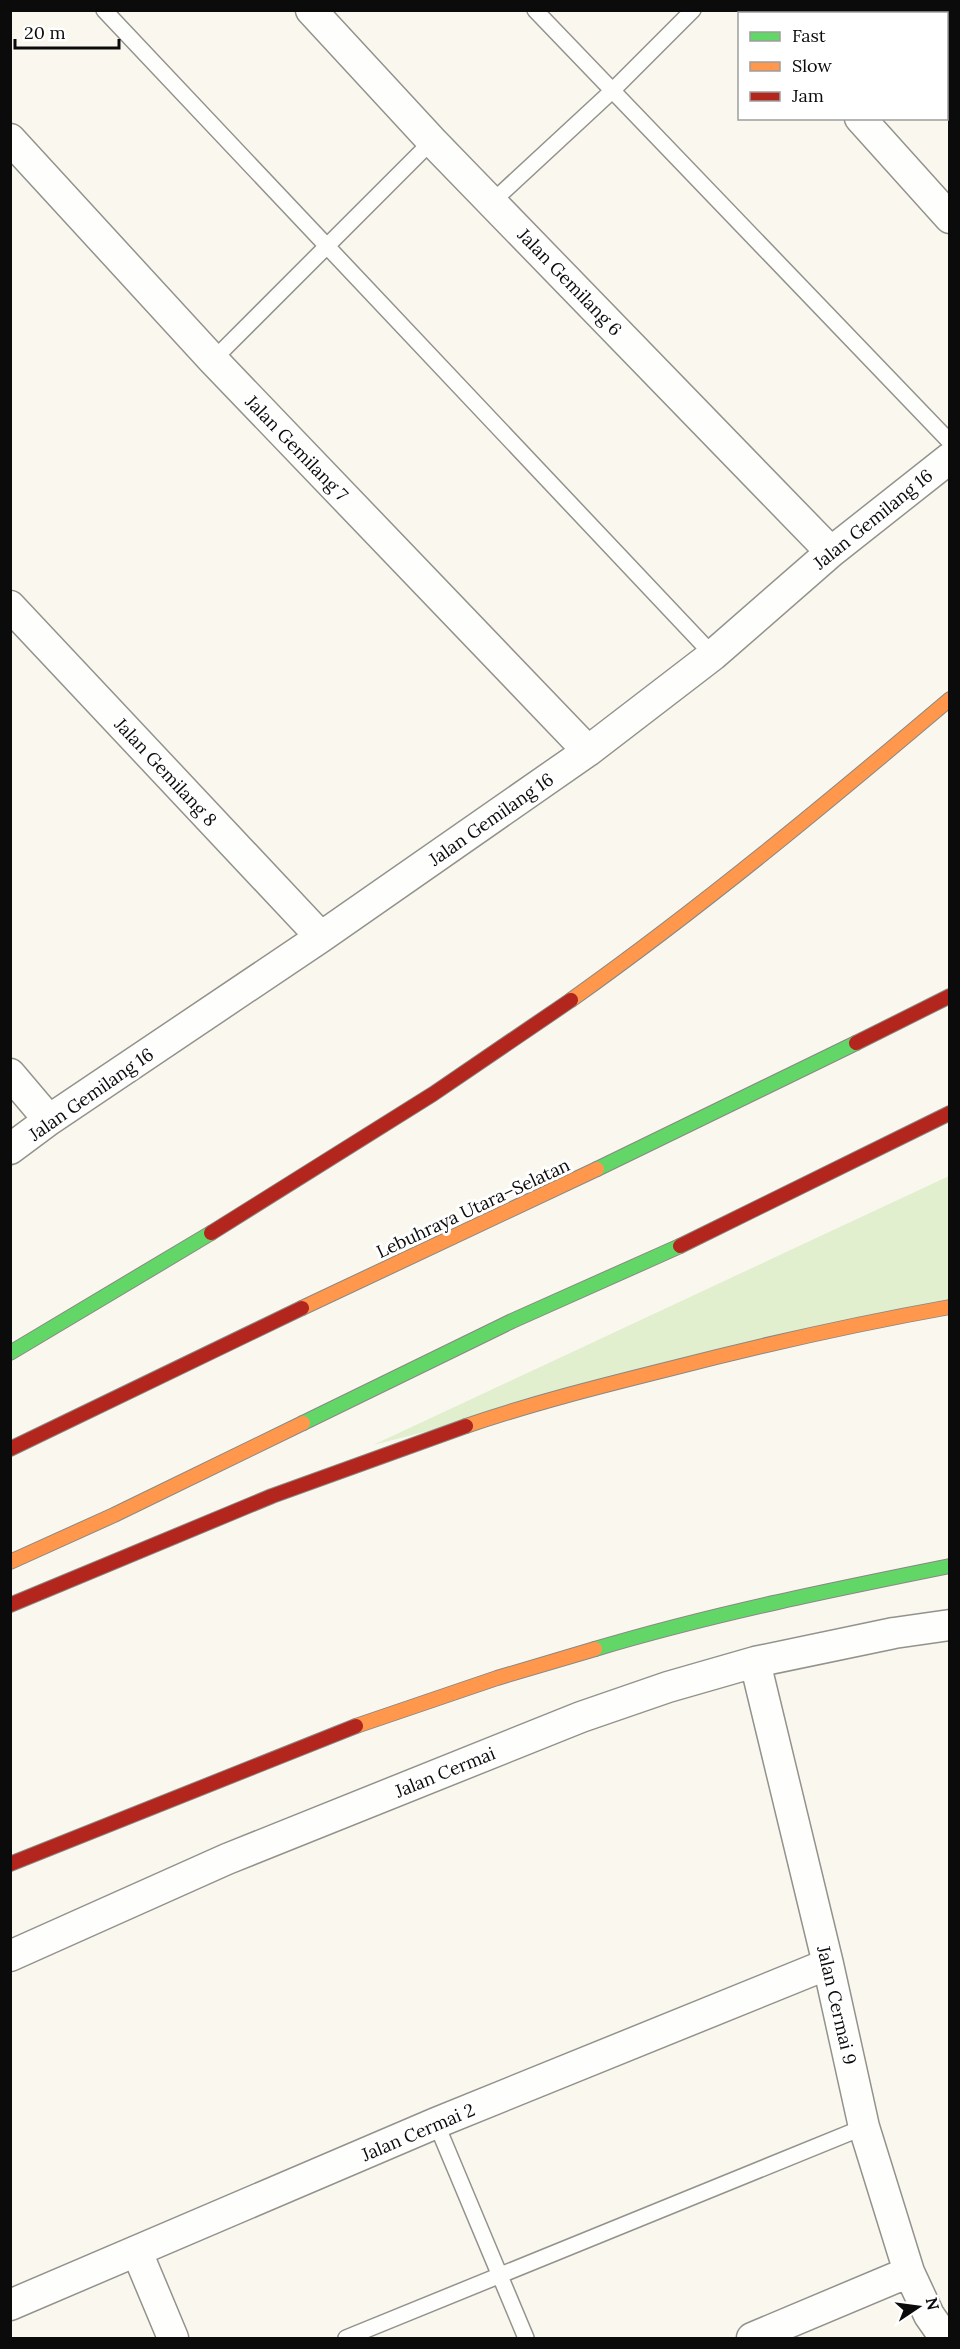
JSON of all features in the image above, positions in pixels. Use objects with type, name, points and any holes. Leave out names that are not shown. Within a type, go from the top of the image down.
[{"type":"main road","points":[[10,1353],[283,1190],[403,1113],[556,1009],[676,923],[761,857],[950,699]]},
{"type":"main road","name":"Lebuhraya Utara–Selatan","points":[[10,1449],[316,1301],[638,1150],[950,996]]},
{"type":"main road","points":[[10,1562],[114,1515],[512,1321],[707,1234],[950,1113]]},
{"type":"main road","points":[[10,1605],[245,1506],[386,1453],[539,1403],[749,1349],[950,1307]]},
{"type":"main road","points":[[10,1864],[385,1715],[496,1678],[662,1629],[794,1597],[950,1566]]},
{"type":"street","name":"Jalan Gemilang 6","points":[[311,10],[432,141],[831,552]]},
{"type":"street","points":[[862,120],[950,218]]},
{"type":"street","name":"Jalan Gemilang 7","points":[[10,139],[213,360],[588,751]]},
{"type":"street","name":"Jalan Gemilang 16","points":[[10,1149],[588,751],[713,655],[831,552],[950,458]]},
{"type":"street","name":"Jalan Gemilang 8","points":[[10,606],[321,937]]},
{"type":"street","points":[[10,1074],[49,1120]]},
{"type":"street","name":"Jalan Cermai","points":[[10,1956],[227,1859],[581,1717],[668,1687],[755,1662],[894,1633],[950,1624]]},
{"type":"street","name":"Jalan Cermai 9","points":[[755,1662],[828,1964],[864,2127],[909,2272],[929,2315],[945,2338]]},
{"type":"street","name":"Jalan Cermai 2","points":[[10,2305],[436,2123],[828,1964]]},
{"type":"street","points":[[137,2252],[173,2338]]},
{"type":"street","points":[[752,2338],[909,2272]]},
{"type":"lane","points":[[104,10],[713,655]]},
{"type":"lane","points":[[535,10],[950,442]]},
{"type":"lane","points":[[492,202],[612,91],[693,10]]},
{"type":"lane","points":[[213,360],[432,141]]},
{"type":"lane","points":[[436,2123],[526,2338]]},
{"type":"lane","points":[[346,2338],[864,2127]]},
{"type":"green space","points":[[949,1176],[949,1300],[373,1445]]},
{"type":"traffic: fast","points":[[597,1169],[856,1043]]},
{"type":"traffic: fast","points":[[10,1353],[211,1233]]},
{"type":"traffic: fast","points":[[303,1423],[512,1321],[680,1246]]},
{"type":"traffic: fast","points":[[595,1649],[727,1614],[950,1566]]},
{"type":"traffic: slow","points":[[571,1000],[669,928],[764,853],[950,699]]},
{"type":"traffic: slow","points":[[302,1308],[597,1169]]},
{"type":"traffic: slow","points":[[466,1426],[567,1395],[704,1360],[774,1343],[950,1307]]},
{"type":"traffic: slow","points":[[10,1562],[114,1515],[303,1423]]},
{"type":"traffic: slow","points":[[356,1726],[497,1678],[595,1649]]},
{"type":"traffic: jam","points":[[856,1043],[950,996]]},
{"type":"traffic: jam","points":[[211,1233],[433,1094],[571,1000]]},
{"type":"traffic: jam","points":[[680,1246],[950,1113]]},
{"type":"traffic: jam","points":[[10,1449],[302,1308]]},
{"type":"traffic: jam","points":[[10,1605],[272,1496],[466,1426]]},
{"type":"traffic: jam","points":[[10,1864],[356,1726]]}]
